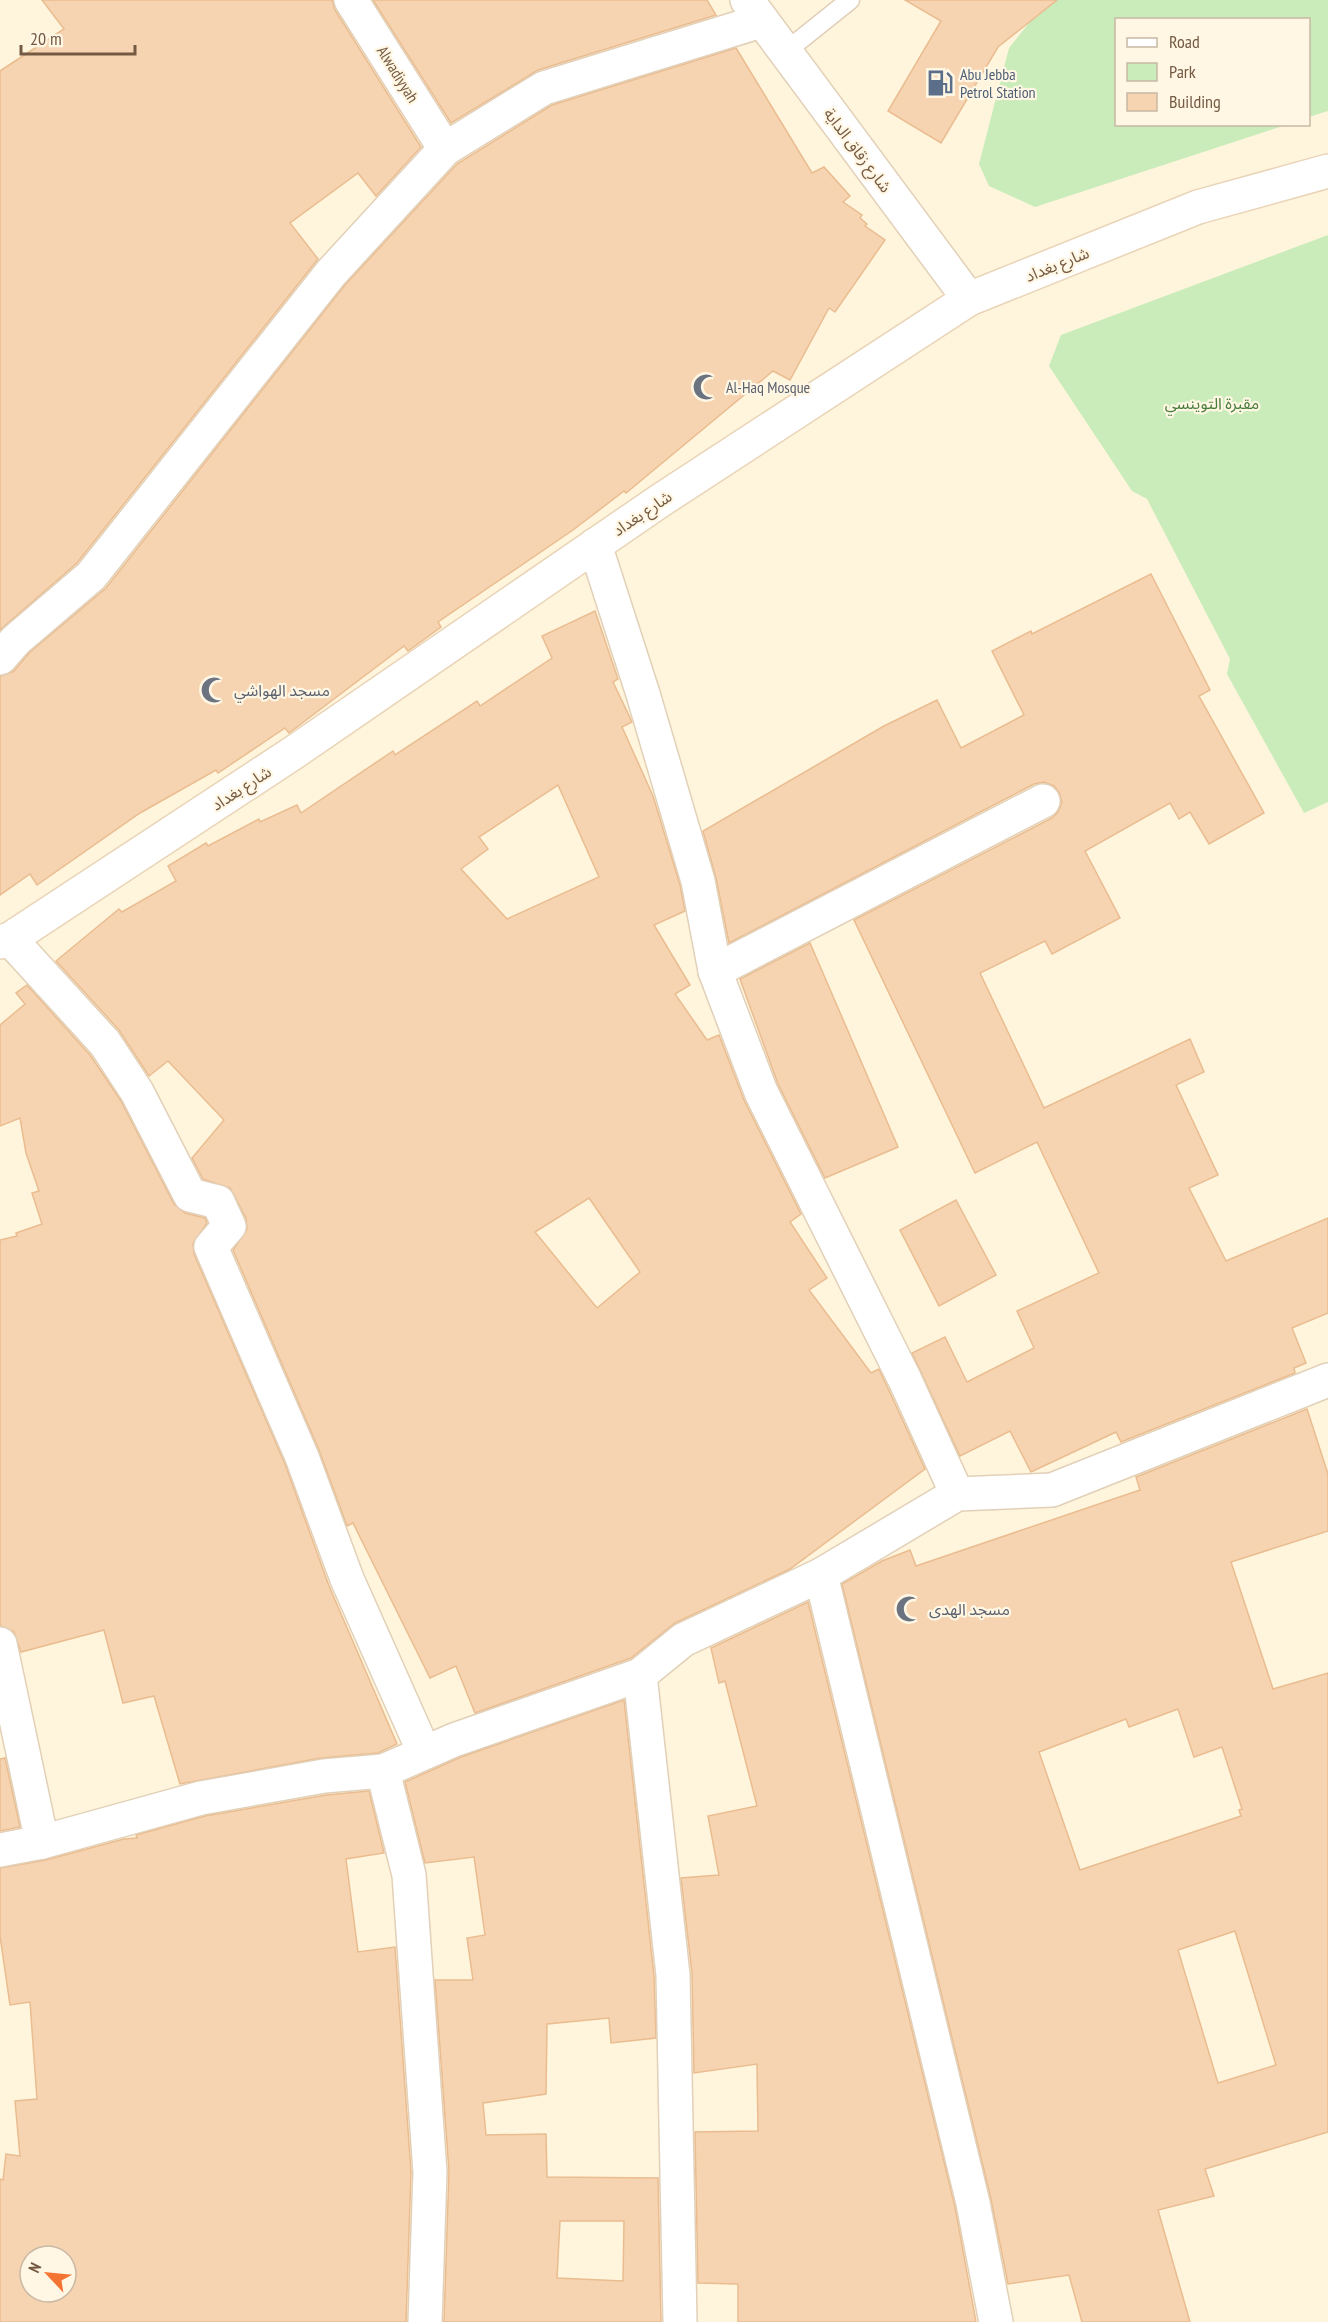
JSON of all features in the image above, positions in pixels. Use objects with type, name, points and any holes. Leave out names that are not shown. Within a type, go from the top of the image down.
[{"type":"street","name":"Alwadiyyah","points":[[351,0],[445,149]]},
{"type":"street","points":[[0,658],[16,640],[91,576],[331,273],[445,149],[544,88],[754,10]]},
{"type":"street","name":"شارع زقاق الداية","points":[[754,10],[969,299]]},
{"type":"street","points":[[1283,183],[1328,161]]},
{"type":"street","name":"شارع بغداد","points":[[5,941],[293,753],[595,545],[969,299],[1197,207],[1328,171]]},
{"type":"street","points":[[595,545],[643,694],[698,881],[716,970],[761,1092],[905,1380],[957,1494]]},
{"type":"street","points":[[716,970],[1043,801]]},
{"type":"street","points":[[5,941],[105,1043],[137,1092],[190,1195],[218,1202],[225,1213],[229,1226],[211,1247],[302,1456],[347,1579],[424,1752]]},
{"type":"street","points":[[0,1850],[42,1842],[201,1798],[324,1776],[383,1771],[424,1752],[640,1675],[683,1640],[820,1575],[957,1494],[1052,1490],[1328,1380]]},
{"type":"street","points":[[820,1575],[973,2203],[996,2322]]},
{"type":"street","points":[[0,1644],[42,1842]]},
{"type":"street","points":[[640,1675],[673,1975],[680,2322]]},
{"type":"street","points":[[383,1771],[409,1875],[430,2172],[425,2322]]},
{"type":"lane","points":[[785,52],[850,0]]},
{"type":"green space","points":[[1027,0],[1328,0],[1328,111],[1310,117],[1310,18],[1115,18],[1115,126],[1283,126],[1035,207],[989,186],[979,164],[1009,48],[1032,19]]},
{"type":"green space","name":"مقبرة التوينسي","points":[[1328,235],[1328,802],[1304,813],[1227,674],[1230,659],[1147,499],[1132,491],[1049,366],[1061,335]]},
{"type":"building","points":[[42,0],[332,0],[335,10],[421,147],[376,196],[358,173],[290,223],[318,259],[77,563],[0,630],[0,71],[64,29]]},
{"type":"building","points":[[373,0],[707,0],[716,15],[538,70],[451,123]]},
{"type":"building","name":"Abu Jebba Petrol Station","points":[[905,0],[1057,0],[998,47],[941,143],[888,111],[941,21]]},
{"type":"building","points":[[736,48],[812,173],[824,167],[850,196],[843,202],[862,215],[860,218],[867,224],[865,226],[885,240],[835,312],[829,308],[790,380],[773,371],[626,493],[624,491],[573,530],[438,622],[441,627],[408,651],[404,646],[289,733],[285,728],[218,773],[216,770],[140,813],[37,885],[30,874],[0,895],[0,676],[14,671],[29,653],[106,588],[345,285],[457,164],[552,105]]},
{"type":"building","points":[[1151,574],[1210,690],[1199,696],[1264,813],[1209,844],[1190,812],[1179,819],[1170,803],[1085,851],[1120,918],[1052,954],[1045,941],[980,973],[1044,1108],[1190,1039],[1204,1072],[1176,1085],[1218,1175],[1189,1188],[1226,1261],[1328,1218],[1328,1313],[1292,1328],[1306,1363],[1294,1368],[1295,1373],[1121,1442],[1116,1432],[1031,1472],[1010,1431],[960,1456],[912,1353],[945,1337],[967,1382],[1034,1348],[1017,1311],[1099,1273],[1037,1142],[975,1173],[854,920],[1052,818],[1058,812],[1062,802],[1059,792],[1054,786],[1044,782],[1034,784],[729,943],[716,878],[703,831],[884,726],[937,700],[961,748],[1024,715],[992,651],[1031,631],[1032,634]]},
{"type":"building","points":[[595,611],[618,679],[613,682],[632,722],[622,727],[653,796],[680,885],[685,911],[654,925],[690,985],[675,994],[707,1040],[719,1035],[744,1100],[801,1214],[790,1222],[827,1278],[809,1290],[871,1373],[879,1369],[925,1469],[790,1569],[675,1623],[631,1658],[475,1713],[456,1666],[430,1678],[353,1523],[347,1526],[319,1450],[233,1250],[247,1229],[246,1218],[230,1188],[203,1179],[192,1158],[224,1120],[168,1061],[149,1076],[119,1030],[56,961],[119,909],[122,912],[176,881],[168,866],[206,843],[208,846],[259,819],[260,822],[297,805],[301,813],[393,751],[395,755],[477,701],[480,706],[552,658],[542,636]],"holes":[[[558,785],[599,877],[507,919],[461,869],[488,849],[479,837]],[[589,1198],[640,1272],[597,1308],[535,1232]]]},
{"type":"building","points":[[810,943],[898,1147],[825,1178],[778,1084],[740,979]]},
{"type":"building","points":[[27,985],[90,1055],[121,1101],[174,1204],[185,1213],[205,1218],[207,1223],[193,1244],[194,1254],[285,1464],[329,1586],[397,1744],[378,1753],[321,1758],[180,1784],[154,1696],[123,1703],[104,1630],[21,1652],[14,1632],[0,1626],[0,1240],[17,1236],[16,1233],[42,1224],[32,1193],[39,1191],[26,1153],[20,1118],[0,1126],[0,1025],[25,1004],[16,993]]},
{"type":"building","points":[[956,1200],[996,1275],[939,1306],[900,1230]]},
{"type":"building","points":[[1307,1409],[1328,1474],[1328,1531],[1231,1562],[1273,1689],[1328,1673],[1328,2132],[1205,2169],[1214,2196],[1158,2210],[1190,2322],[1082,2322],[1069,2275],[1008,2284],[991,2199],[842,1584],[882,1561],[910,1550],[916,1566],[1140,1490],[1136,1477]],"holes":[[[1178,1709],[1194,1757],[1222,1747],[1242,1809],[1239,1810],[1241,1816],[1080,1870],[1039,1752],[1126,1719],[1129,1727]],[[1235,1931],[1276,2065],[1218,2083],[1178,1950]]]},
{"type":"building","points":[[808,1602],[955,2207],[976,2322],[738,2322],[738,2284],[698,2283],[695,2132],[758,2131],[757,2064],[694,2073],[692,1973],[681,1878],[719,1875],[708,1816],[757,1806],[725,1681],[719,1683],[711,1648]]},
{"type":"building","points":[[624,1700],[654,1976],[656,2038],[611,2043],[609,2018],[547,2024],[546,2094],[483,2103],[486,2135],[546,2134],[547,2177],[658,2178],[661,2322],[444,2322],[449,2171],[435,1980],[473,1980],[467,1938],[485,1935],[474,1857],[425,1863],[405,1782],[461,1757]],"holes":[[[560,2221],[624,2221],[623,2281],[557,2278]]]},
{"type":"building","points":[[5,1758],[20,1827],[0,1831],[0,1759]]},
{"type":"building","points":[[369,1791],[384,1853],[346,1859],[358,1952],[395,1947],[411,2172],[406,2322],[0,2322],[0,2179],[3,2180],[6,2154],[20,2156],[15,2101],[37,2099],[30,2002],[10,2005],[0,1936],[0,1868],[46,1860],[124,1839],[137,1838],[136,1835],[205,1816],[326,1795]]},
{"type":"place","name":"Abu Jebba Petrol Station","points":[[940,83]]},
{"type":"place","name":"Al-Haq Mosque","points":[[706,387]]},
{"type":"place","name":"مسجد الهواشي","points":[[214,690]]},
{"type":"place","name":"مسجد الهدى","points":[[909,1609]]}]
